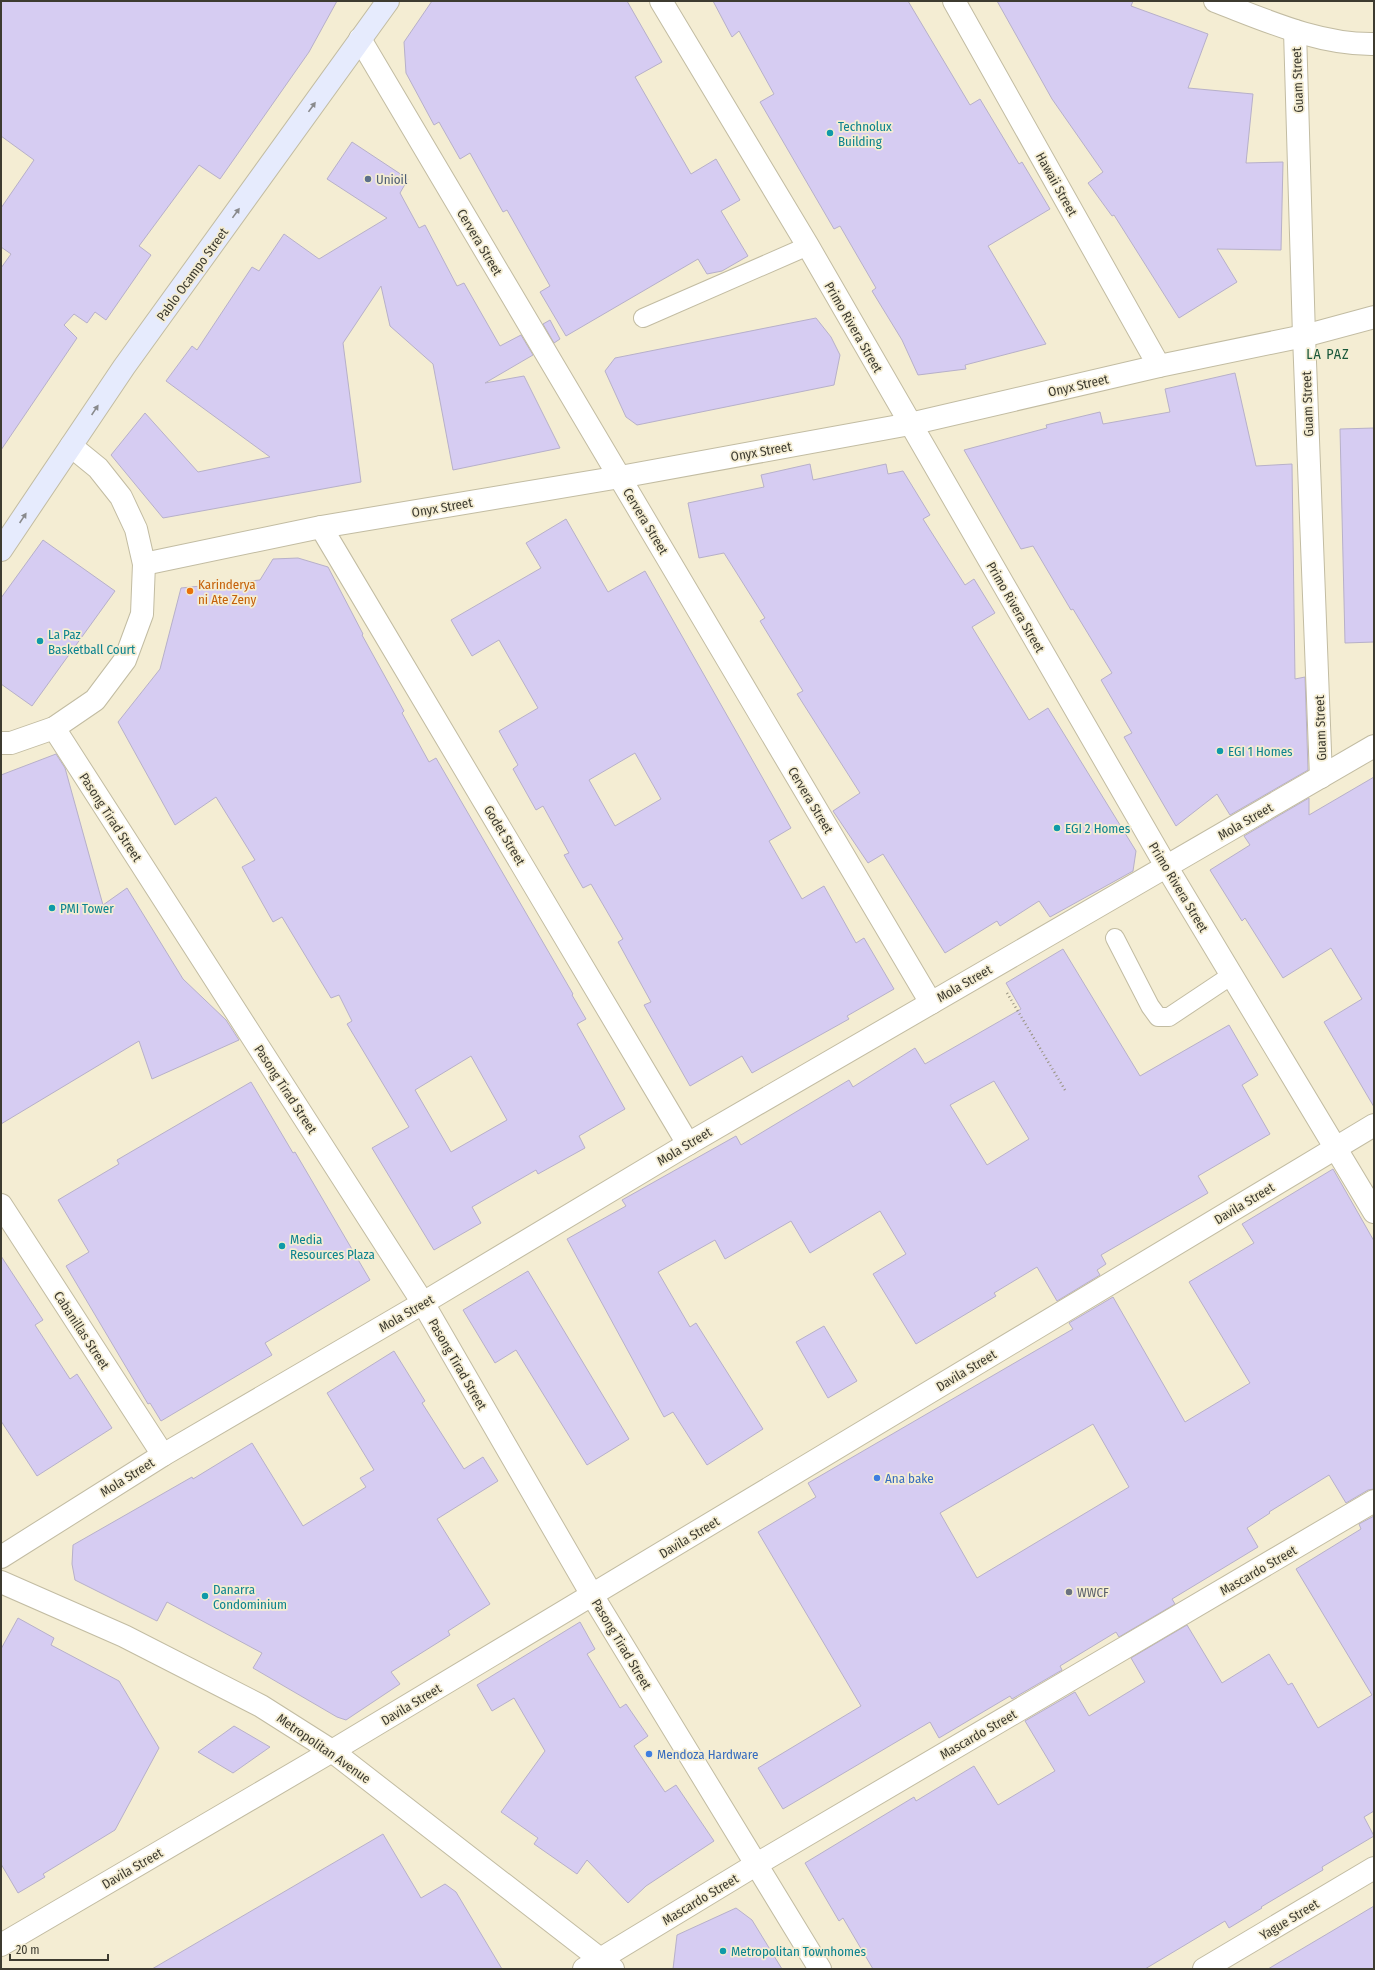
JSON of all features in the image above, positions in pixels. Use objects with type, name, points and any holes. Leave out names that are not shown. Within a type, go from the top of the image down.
[{"type":"main road","name":"Pablo Ocampo Street","points":[[1,550],[124,367],[388,1]]},
{"type":"street","name":"Primo Rivera Street","points":[[662,1],[808,246],[1166,866],[1374,1212]]},
{"type":"street","name":"Hawaii Street","points":[[954,1],[1160,366]]},
{"type":"street","points":[[1215,1],[1295,31],[1350,44],[1374,44]]},
{"type":"street","name":"Guam Street","points":[[1295,31],[1304,336],[1322,777]]},
{"type":"street","name":"Cervera Street","points":[[360,39],[931,1003]]},
{"type":"street","name":"Onyx Street","points":[[144,564],[321,527],[620,477],[910,424],[1160,366],[1304,336],[1374,317]]},
{"type":"street","points":[[1,743],[11,743],[54,728],[95,700],[125,660],[142,614],[144,564],[136,529],[120,497],[98,468],[71,446]]},
{"type":"street","name":"Godet Street","points":[[321,527],[688,1144]]},
{"type":"street","name":"Pasong Tirad Street","points":[[54,728],[423,1303],[592,1595],[820,1969]]},
{"type":"street","name":"Mola Street","points":[[1,1557],[163,1455],[423,1303],[688,1144],[1374,746]]},
{"type":"street","name":"Davila Street","points":[[1,1945],[332,1751],[1374,1125]]},
{"type":"street","name":"Cabanillas Street","points":[[1,1205],[163,1455]]},
{"type":"street","name":"Mascardo Street","points":[[600,1966],[757,1864],[1374,1501]]},
{"type":"street","name":"Metropolitan Avenue","points":[[1,1582],[124,1636],[198,1672],[261,1706],[332,1751],[600,1966]]},
{"type":"street","name":"Yague Street","points":[[1204,1969],[1374,1868]]},
{"type":"lane","points":[[643,318],[808,246]]},
{"type":"lane","points":[[1115,938],[1150,1006],[1158,1017],[1169,1017],[1232,975]]},
{"type":"path","points":[[992,967],[1065,1090]]},
{"type":"building","points":[[1,1],[337,1],[309,52],[220,179],[199,165],[139,246],[151,255],[106,320],[95,312],[87,323],[74,314],[64,325],[77,338],[1,450],[1,268],[11,254],[1,247],[1,208],[34,160],[1,136]]},
{"type":"building","points":[[432,1],[627,1],[662,62],[635,77],[691,174],[716,159],[740,200],[721,211],[748,256],[722,271],[707,274],[698,259],[566,336],[540,292],[550,286],[507,210],[503,212],[470,153],[460,159],[439,122],[434,125],[406,73],[404,42]]},
{"type":"building","points":[[713,1],[908,1],[970,105],[980,99],[1019,164],[1022,162],[1050,209],[988,246],[1046,344],[965,365],[966,369],[918,375],[902,340],[872,291],[876,288],[840,226],[834,229],[760,102],[774,94],[739,31],[732,37]]},
{"type":"building","points":[[997,1],[1133,1],[1131,6],[1208,34],[1188,88],[1253,94],[1246,163],[1283,162],[1281,250],[1217,249],[1237,282],[1179,318],[1114,215],[1112,216],[1088,183],[1103,172],[1052,99]]},
{"type":"building","points":[[352,142],[408,179],[400,193],[419,228],[425,225],[457,286],[464,283],[500,346],[521,335],[533,355],[485,383],[524,376],[560,448],[453,470],[433,364],[390,326],[381,286],[343,343],[361,482],[163,518],[111,455],[145,413],[198,472],[270,457],[166,381],[192,346],[197,350],[252,267],[259,271],[284,234],[319,259],[387,218],[327,179]]},
{"type":"building","points":[[816,318],[831,337],[840,355],[834,385],[637,425],[626,417],[605,371],[615,358]]},
{"type":"building","points":[[550,320],[560,339],[554,343],[543,324]]},
{"type":"building","points":[[1235,373],[1256,466],[1292,464],[1295,679],[1305,677],[1308,770],[1230,815],[1217,794],[1176,826],[1124,737],[1132,733],[1101,680],[1112,673],[1073,609],[1071,610],[1033,546],[1021,549],[964,450],[1047,428],[1046,425],[1100,412],[1103,424],[1170,412],[1165,389]]},
{"type":"building","points":[[1374,428],[1374,642],[1345,643],[1340,429]]},
{"type":"building","points":[[810,464],[813,480],[886,464],[888,474],[903,471],[930,515],[923,519],[965,585],[974,579],[995,613],[972,627],[1029,720],[1048,708],[1136,851],[1133,871],[1050,917],[1039,901],[1000,926],[997,921],[945,953],[883,854],[868,863],[833,811],[860,793],[797,694],[803,691],[760,621],[765,618],[724,553],[699,558],[688,503],[764,487],[761,475]]},
{"type":"building","points":[[566,519],[608,592],[645,571],[791,828],[769,841],[802,899],[824,886],[856,943],[864,938],[894,989],[847,1016],[849,1019],[752,1073],[742,1056],[690,1086],[644,1005],[651,1002],[618,942],[623,939],[591,884],[583,888],[564,855],[569,853],[543,806],[536,810],[513,769],[518,765],[499,731],[538,708],[499,640],[472,656],[451,620],[541,568],[526,543]],"holes":[[[635,753],[661,799],[615,826],[589,780]]]},
{"type":"building","name":"La Paz Basketball Court","points":[[43,540],[115,591],[32,706],[1,684],[1,598]]},
{"type":"building","points":[[298,558],[328,567],[363,634],[362,635],[404,711],[402,713],[429,762],[436,758],[573,994],[572,995],[586,1019],[577,1024],[625,1109],[579,1136],[585,1148],[538,1174],[536,1170],[472,1207],[481,1223],[434,1250],[372,1148],[409,1127],[347,1024],[352,1021],[339,995],[331,998],[282,917],[273,922],[242,867],[255,860],[216,797],[175,825],[118,722],[160,669],[181,588],[260,580],[273,559]],"holes":[[[471,1056],[507,1120],[451,1152],[415,1090]]]},
{"type":"building","name":"PMI Tower","points":[[56,754],[65,768],[103,905],[127,888],[183,979],[226,1020],[239,1040],[152,1079],[139,1041],[1,1124],[1,775]]},
{"type":"building","points":[[1374,777],[1374,1107],[1324,1022],[1362,999],[1331,948],[1283,978],[1245,918],[1242,921],[1210,870],[1250,845],[1244,836],[1309,798],[1309,815]]},
{"type":"building","points":[[1063,949],[1140,1076],[1229,1025],[1258,1075],[1242,1085],[1270,1134],[1198,1176],[1208,1193],[1101,1255],[1106,1264],[1097,1270],[1100,1275],[1057,1301],[1037,1267],[994,1293],[996,1296],[916,1344],[873,1274],[906,1254],[880,1211],[810,1253],[791,1221],[725,1259],[715,1240],[658,1272],[690,1327],[696,1323],[763,1429],[707,1465],[673,1412],[664,1417],[567,1239],[626,1206],[622,1200],[736,1136],[741,1145],[849,1080],[853,1087],[915,1048],[925,1064],[1021,1009],[1006,983]],"holes":[[[994,1081],[1029,1139],[987,1165],[950,1105]]]},
{"type":"building","points":[[251,1082],[293,1153],[295,1152],[370,1280],[265,1343],[272,1355],[161,1421],[150,1403],[148,1404],[66,1266],[89,1252],[58,1200],[119,1164],[117,1160]]},
{"type":"building","points":[[1333,1169],[1374,1241],[1374,1489],[1368,1490],[1346,1503],[1329,1475],[1269,1512],[1270,1513],[1247,1528],[1258,1547],[1172,1599],[1175,1604],[1119,1637],[1116,1632],[1060,1666],[1062,1670],[1012,1699],[1010,1696],[939,1738],[930,1722],[783,1809],[758,1768],[861,1706],[758,1532],[816,1497],[808,1483],[1073,1329],[1069,1323],[1113,1297],[1185,1422],[1250,1383],[1189,1282],[1254,1243],[1242,1224]],"holes":[[[1093,1424],[1129,1487],[977,1578],[940,1513]]]},
{"type":"building","points":[[1,1256],[43,1320],[35,1325],[70,1379],[77,1374],[112,1428],[37,1476],[1,1421]]},
{"type":"building","points":[[528,1271],[629,1439],[587,1465],[516,1350],[495,1363],[463,1310]]},
{"type":"building","points":[[824,1326],[857,1381],[828,1398],[796,1342]]},
{"type":"building","points":[[394,1351],[425,1401],[422,1403],[464,1469],[483,1457],[498,1481],[437,1519],[490,1604],[448,1631],[450,1635],[391,1672],[400,1684],[346,1720],[337,1717],[253,1668],[262,1653],[167,1602],[157,1621],[75,1580],[72,1564],[73,1545],[192,1477],[193,1479],[252,1443],[303,1526],[366,1487],[360,1478],[374,1470],[327,1393]]},
{"type":"building","points":[[1374,1516],[1374,1811],[1364,1817],[1374,1836],[1322,1867],[1323,1870],[1229,1928],[1225,1921],[1145,1969],[873,1969],[843,1918],[839,1921],[805,1863],[914,1797],[916,1801],[974,1766],[998,1805],[1055,1771],[1025,1721],[1075,1692],[1089,1716],[1145,1682],[1131,1658],[1187,1625],[1222,1683],[1269,1654],[1288,1685],[1292,1683],[1318,1728],[1372,1695],[1296,1569],[1361,1529],[1359,1524]]},
{"type":"building","points":[[18,1618],[54,1638],[51,1645],[119,1681],[159,1748],[115,1830],[43,1874],[45,1877],[18,1893],[1,1864],[1,1649]]},
{"type":"building","points":[[580,1622],[595,1649],[587,1654],[620,1708],[626,1704],[648,1736],[634,1746],[665,1792],[676,1785],[714,1841],[646,1886],[628,1903],[587,1860],[577,1874],[534,1844],[538,1838],[501,1812],[545,1751],[514,1698],[492,1711],[477,1685]]},
{"type":"building","points":[[234,1726],[270,1747],[233,1773],[198,1752]]},
{"type":"building","points":[[383,1834],[421,1898],[445,1884],[456,1892],[502,1969],[152,1969]]},
{"type":"building","points":[[1374,1906],[1374,1969],[1268,1969],[1354,1918]]},
{"type":"building","name":"Metropolitan Townhomes","points":[[736,1908],[752,1920],[782,1969],[673,1969],[677,1935]]},
{"type":"place","name":"Technolux Building","points":[[830,133]]},
{"type":"place","name":"Unioil","points":[[368,179]]},
{"type":"place","name":"Karinderya ni Ate Zeny","points":[[190,591]]},
{"type":"place","name":"La Paz Basketball Court","points":[[40,641]]},
{"type":"place","name":"EGI 1 Homes","points":[[1220,751]]},
{"type":"place","name":"EGI 2 Homes","points":[[1057,828]]},
{"type":"place","name":"PMI Tower","points":[[52,908]]},
{"type":"place","name":"Media Resources Plaza","points":[[282,1246]]},
{"type":"place","name":"Ana bake","points":[[877,1478]]},
{"type":"place","name":"WWCF","points":[[1069,1592]]},
{"type":"place","name":"Danarra Condominium","points":[[205,1596]]},
{"type":"place","name":"Mendoza Hardware","points":[[649,1754]]},
{"type":"place","name":"Metropolitan Townhomes","points":[[723,1951]]},
{"type":"district","name":"LA PAZ","points":[[1328,354]]}]
